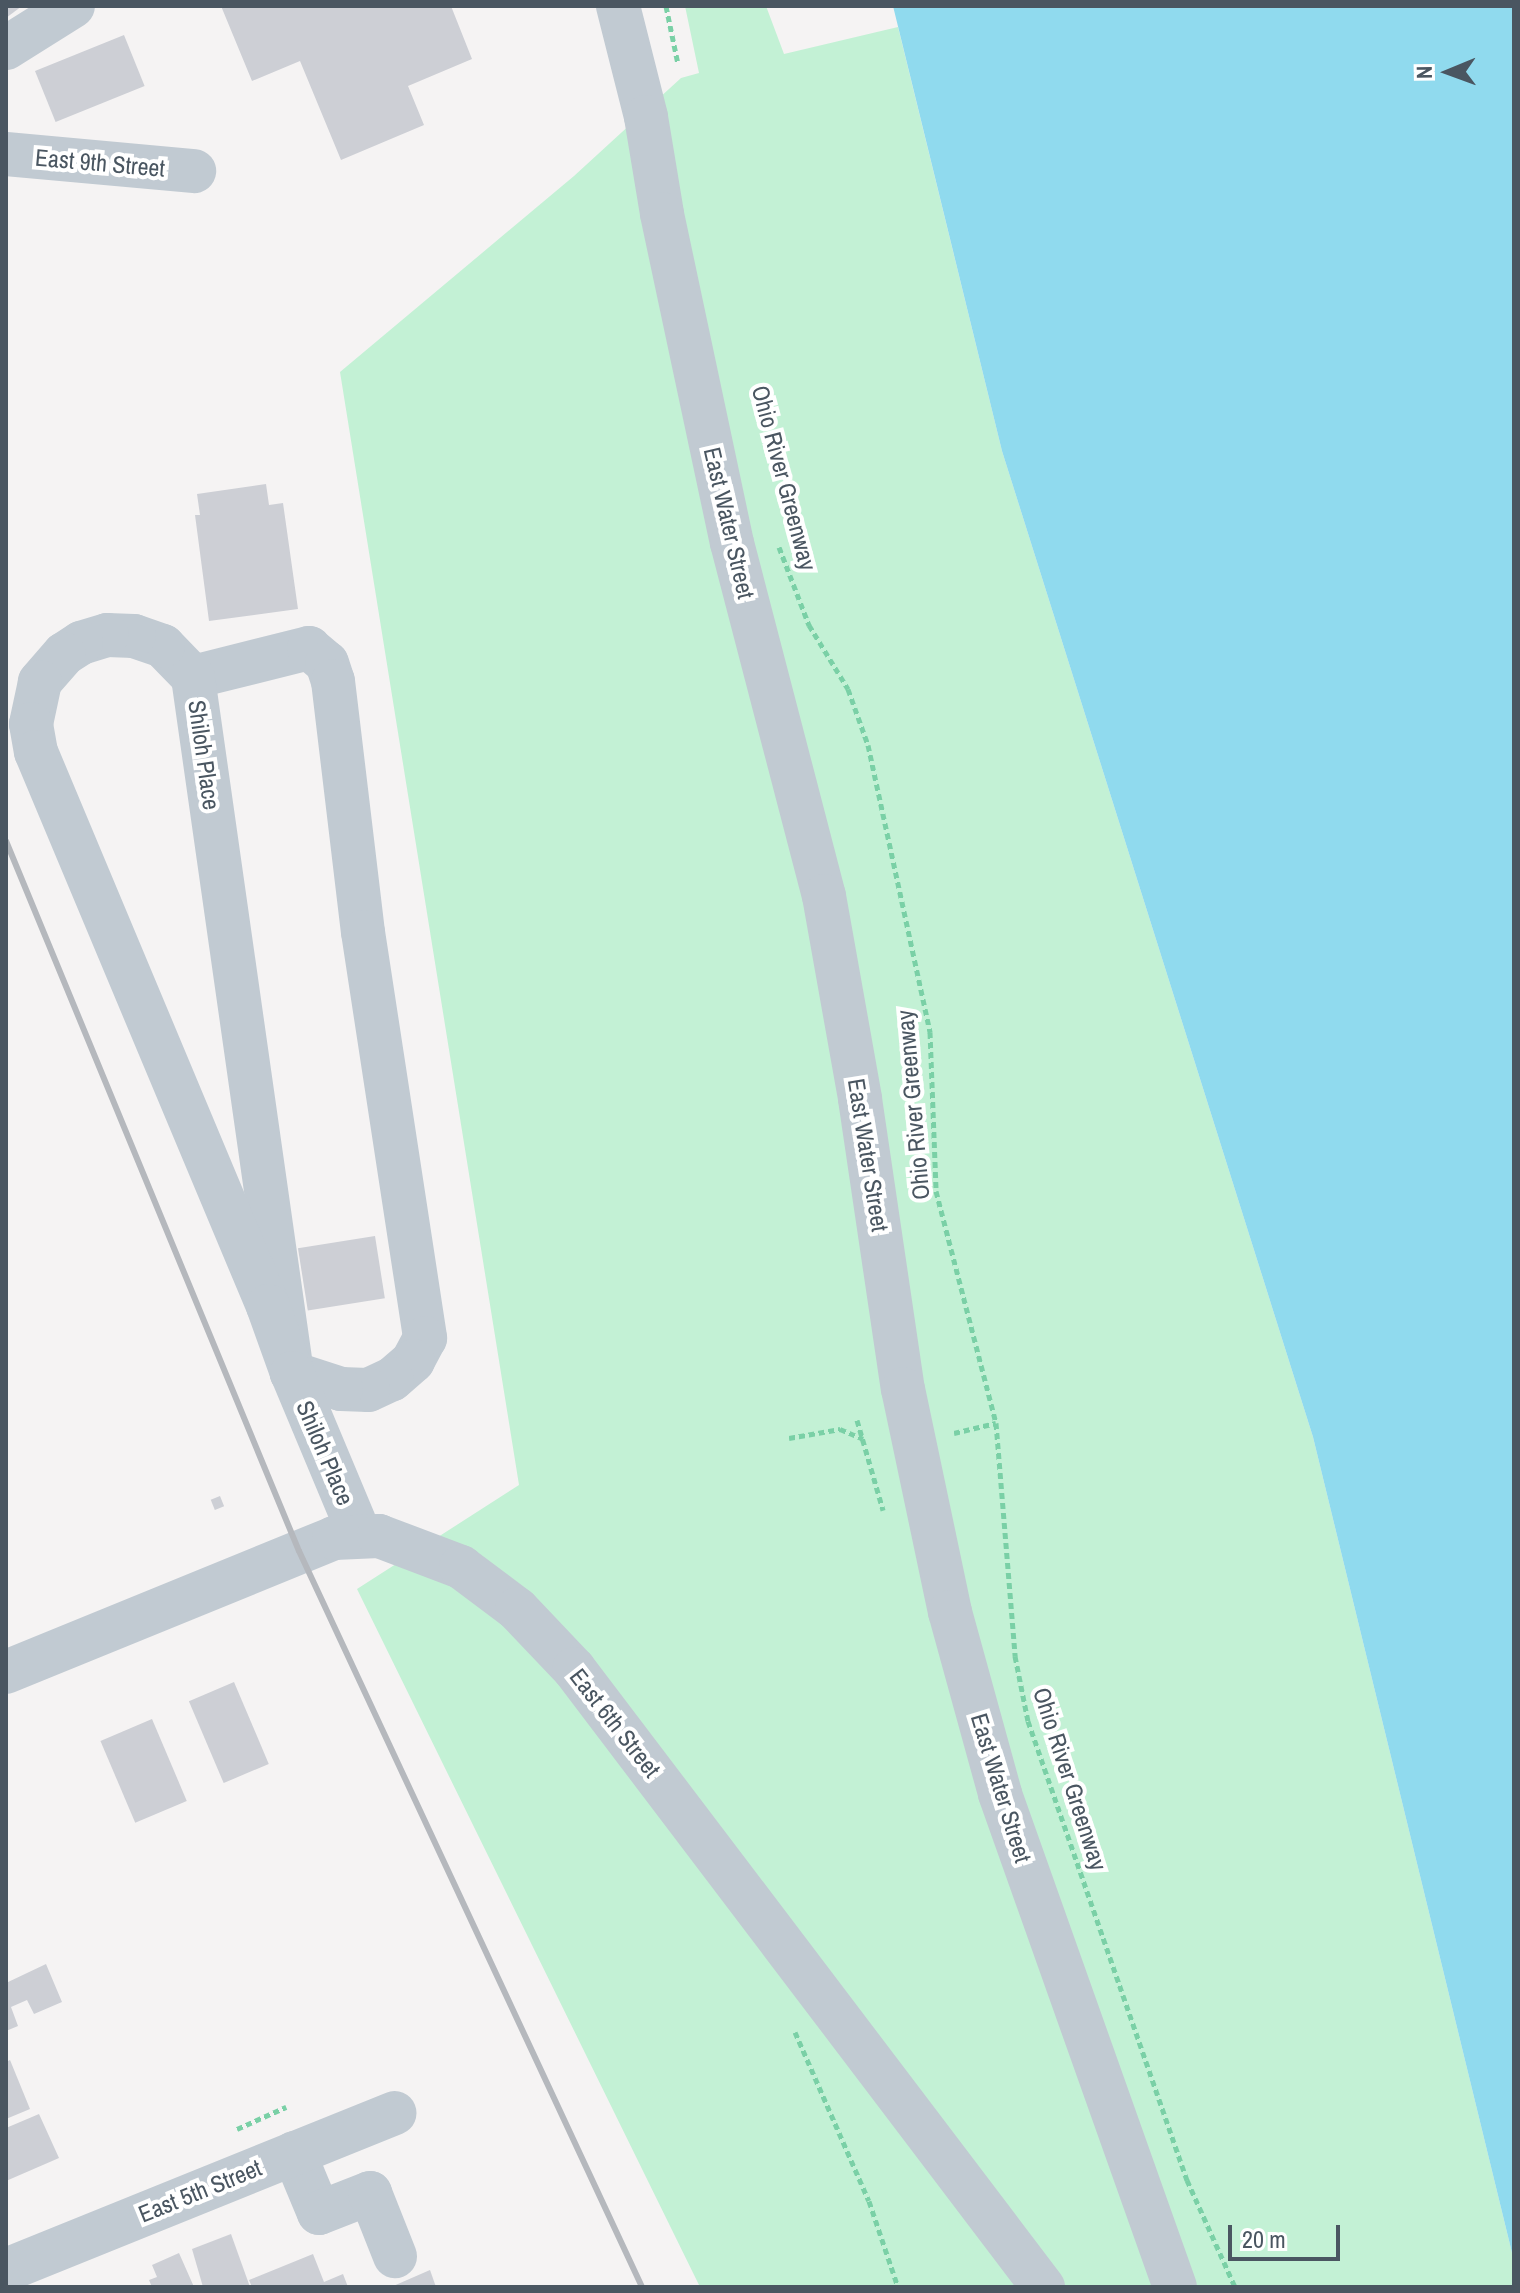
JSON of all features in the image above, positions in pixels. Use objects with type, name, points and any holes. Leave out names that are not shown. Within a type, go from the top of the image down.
[{"type":"street","points":[[6,48],[73,6]]},
{"type":"street","name":"East Water Street","points":[[618,6],[646,117],[662,214],[732,543],[824,896],[903,1389],[950,1612],[1000,1794],[1175,2287]]},
{"type":"street","name":"East 9th Street","points":[[6,154],[194,171]]},
{"type":"street","name":"Shiloh Place","points":[[292,1373],[193,677],[163,646],[134,636],[89,640],[64,654],[40,682],[31,724],[36,752],[292,1373],[359,1533]]},
{"type":"street","points":[[193,677],[309,648],[327,663],[333,681],[363,932],[425,1338],[413,1361],[392,1379],[368,1390],[316,1384],[292,1373]]},
{"type":"street","points":[[6,1672],[299,1551],[359,1533]]},
{"type":"street","name":"East 6th Street","points":[[359,1533],[461,1567],[546,1637],[1043,2287]]},
{"type":"street","name":"East 5th Street","points":[[6,2270],[395,2113]]},
{"type":"street","points":[[294,2153],[319,2213],[370,2193],[395,2256]]},
{"type":"path","points":[[666,6],[681,78]]},
{"type":"path","name":"Ohio River Greenway","points":[[775,533],[809,625],[848,689],[868,745],[930,1032],[936,1191],[996,1423],[1015,1656],[1028,1721],[1187,2180],[1235,2287]]},
{"type":"path","points":[[857,1420],[887,1523]]},
{"type":"path","points":[[944,1435],[996,1423]]},
{"type":"path","points":[[789,1438],[840,1429],[863,1439]]},
{"type":"path","points":[[789,2017],[869,2201],[898,2287]]},
{"type":"green space","points":[[685,6],[766,6],[784,54],[898,27],[1002,451],[1313,1437],[1514,2261],[1514,2287],[700,2287],[357,1589],[519,1485],[340,372],[574,176],[681,78],[699,73]]},
{"type":"water","points":[[893,6],[1514,6],[1514,2261],[1313,1437],[1002,451]]},
{"type":"building","points":[[6,6],[22,6],[6,18]]},
{"type":"building","points":[[221,6],[451,6],[472,59],[408,86],[424,125],[341,160],[300,61],[252,81]]},
{"type":"building","points":[[124,35],[145,86],[56,122],[35,71]]},
{"type":"building","points":[[266,484],[269,505],[283,503],[298,609],[209,621],[195,515],[200,515],[197,494]]},
{"type":"building","points":[[375,1236],[385,1298],[308,1310],[298,1248]]},
{"type":"building","points":[[220,1496],[224,1506],[215,1510],[211,1500]]},
{"type":"building","points":[[234,1682],[269,1764],[224,1783],[189,1701]]},
{"type":"building","points":[[152,1719],[187,1801],[135,1823],[100,1741]]},
{"type":"building","points":[[46,1964],[62,2002],[34,2014],[27,2000],[11,2007],[18,2026],[6,2031],[6,1983]]},
{"type":"building","points":[[10,2060],[30,2109],[6,2119],[6,2062]]},
{"type":"building","points":[[39,2114],[59,2158],[6,2181],[6,2128]]},
{"type":"building","points":[[231,2234],[250,2287],[203,2287],[192,2249]]},
{"type":"building","points":[[179,2253],[194,2287],[152,2287],[149,2280],[157,2277],[152,2265]]},
{"type":"building","points":[[313,2254],[324,2282],[343,2274],[348,2287],[252,2287],[249,2280]]},
{"type":"building","points":[[430,2270],[436,2287],[391,2287]]},
{"type":"railway","points":[[6,841],[299,1551],[642,2287]]}]
